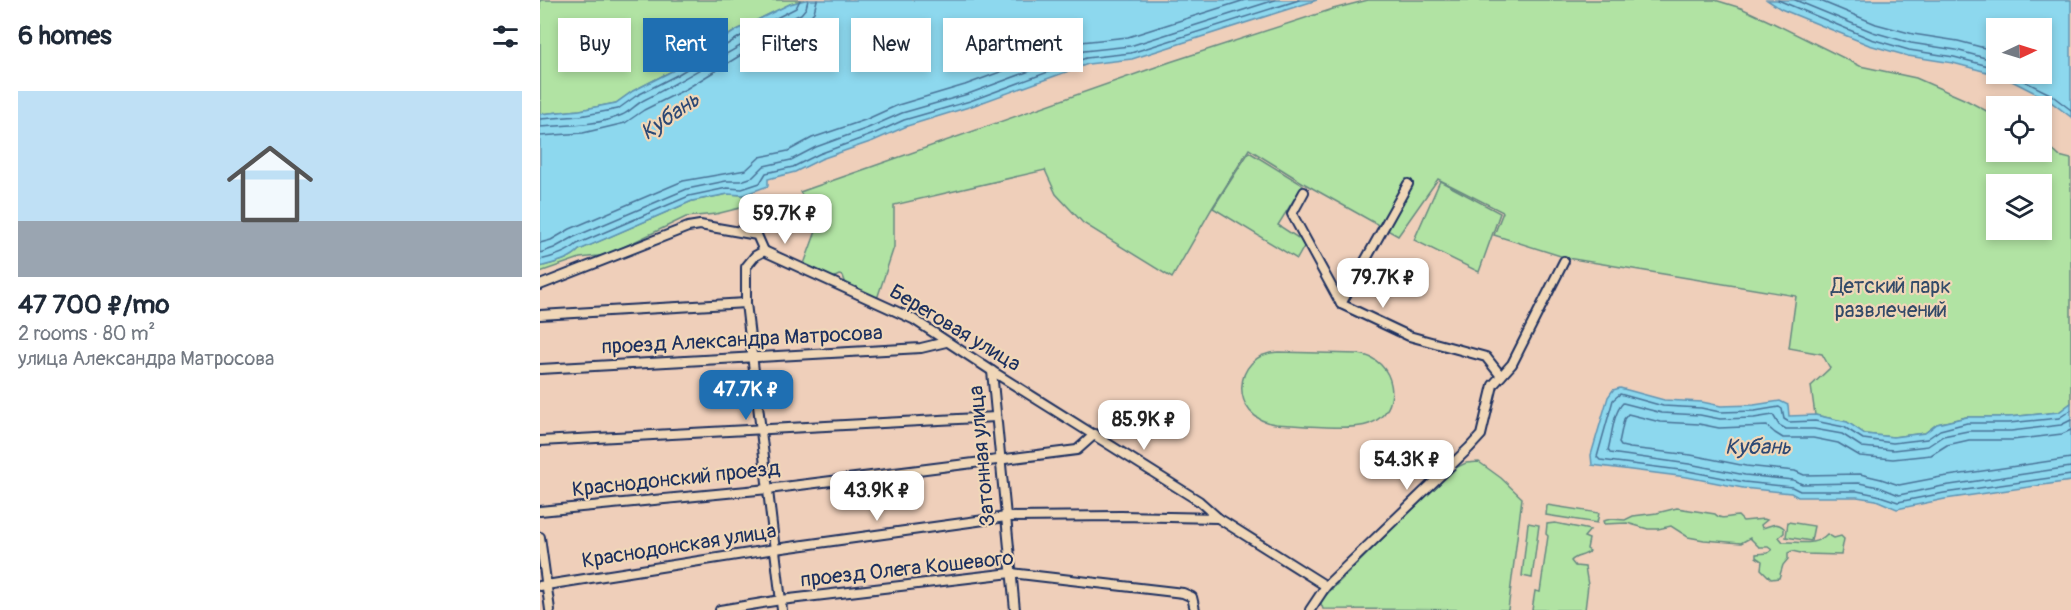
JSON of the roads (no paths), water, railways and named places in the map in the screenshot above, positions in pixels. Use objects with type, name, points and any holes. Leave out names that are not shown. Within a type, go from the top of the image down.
[{"type":"street","points":[[1341,304],[1408,184]]},
{"type":"street","points":[[1304,192],[1292,214],[1341,304],[1409,336],[1486,357],[1501,376]]},
{"type":"street","name":"Береговая улица","points":[[540,285],[688,227],[700,225],[757,235],[764,251],[913,319],[1199,501],[1218,518],[1326,586]]},
{"type":"street","points":[[764,251],[746,267],[746,303],[782,610]]},
{"type":"street","points":[[1310,610],[1326,586],[1481,435],[1493,385],[1512,364],[1564,261]]},
{"type":"street","points":[[540,315],[746,303]]},
{"type":"street","name":"проезд Александра Матросова","points":[[540,369],[921,348],[946,342]]},
{"type":"street","name":"Затонная улица","points":[[992,371],[1015,610]]},
{"type":"street","points":[[540,441],[996,417]]},
{"type":"street","name":"Краснодонский проезд","points":[[540,511],[768,489],[1077,450],[1095,434]]},
{"type":"street","name":"Краснодонская улица","points":[[543,585],[775,549],[1006,517],[1218,518]]},
{"type":"street","points":[[540,537],[543,585],[550,610]]},
{"type":"street","name":"проезд Олега Кошевого","points":[[720,610],[781,600],[1011,573],[1183,593],[1192,597],[1195,610]]},
{"type":"water","name":"Кубань","points":[[805,0],[1317,0],[1132,59],[1083,66],[1083,18],[943,18],[943,72],[1066,72],[972,106],[907,126],[873,141],[821,159],[795,172],[768,179],[768,186],[743,195],[728,194],[692,201],[579,250],[566,259],[540,267],[540,114],[616,103],[633,91],[670,72],[728,72],[728,36],[740,29],[740,72],[839,72],[839,18],[761,18],[790,4]]},
{"type":"water","points":[[1767,0],[2071,0],[2071,117],[2052,103],[2052,96],[2041,96],[2018,84],[2052,84],[2052,18],[1986,18],[1986,72],[1953,63],[1908,56],[1869,45],[1781,9]]},
{"type":"water","name":"Кубань","points":[[1620,388],[1664,400],[1702,402],[1721,406],[1780,401],[1788,405],[1789,416],[1815,415],[1847,422],[1865,434],[1893,437],[1925,433],[1937,424],[1967,417],[2009,417],[2059,412],[2071,403],[2071,481],[1945,499],[1897,509],[1876,500],[1857,497],[1798,497],[1791,493],[1592,465],[1591,455],[1608,397],[1613,390]]},
{"type":"park label","name":"Детский парк развлечений","points":[[1891,298]]}]
